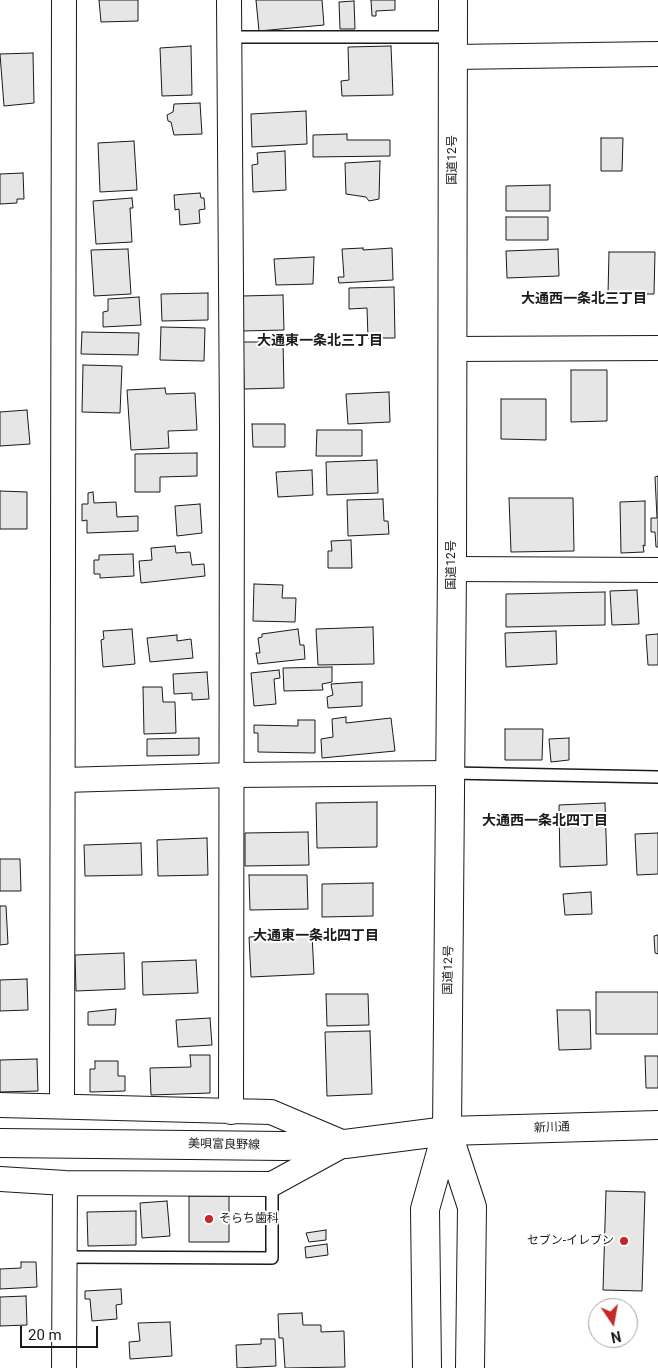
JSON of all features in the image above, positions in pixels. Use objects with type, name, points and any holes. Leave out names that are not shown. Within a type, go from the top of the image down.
[{"type":"main road","name":"国道12号","points":[[426,1368],[425,1209],[447,1131],[451,773],[453,0]]},
{"type":"main road","name":"新川通","points":[[447,1131],[658,1125]]},
{"type":"main road","name":"国道12号","points":[[447,1131],[472,1207],[470,1368]]},
{"type":"main road","name":"美唄富良野線","points":[[0,1143],[275,1146],[345,1144],[447,1131]]},
{"type":"street","points":[[62,1106],[64,0]]},
{"type":"street","points":[[229,0],[233,775],[231,1112]]},
{"type":"street","points":[[453,47],[658,54]]},
{"type":"street","points":[[452,349],[658,348]]},
{"type":"street","points":[[452,569],[658,570]]},
{"type":"street","points":[[64,780],[233,775],[451,773]]},
{"type":"street","points":[[0,1105],[270,1112],[345,1144]]},
{"type":"street","points":[[0,1179],[65,1183],[272,1184],[345,1144]]},
{"type":"street","points":[[64,1368],[65,1183]]},
{"type":"lane","points":[[230,37],[453,47]]},
{"type":"lane","points":[[451,773],[658,777]]},
{"type":"lane","points":[[64,1257],[272,1258],[272,1184]]},
{"type":"building","points":[[99,0],[138,0],[138,21],[101,22]]},
{"type":"building","points":[[256,0],[322,0],[324,25],[259,31]]},
{"type":"building","points":[[371,0],[395,0],[395,10],[376,11],[376,16],[372,16]]},
{"type":"building","points":[[354,1],[355,29],[340,29],[339,2]]},
{"type":"building","points":[[191,46],[192,95],[162,96],[160,48]]},
{"type":"building","points":[[391,46],[393,95],[342,96],[341,81],[349,80],[348,47]]},
{"type":"building","points":[[33,53],[34,103],[4,106],[0,54]]},
{"type":"building","points":[[200,103],[202,134],[174,135],[167,115],[173,112],[174,104]]},
{"type":"building","points":[[306,111],[307,144],[252,147],[251,114]]},
{"type":"building","points":[[347,134],[347,140],[390,140],[390,156],[313,157],[313,135]]},
{"type":"building","points":[[601,138],[623,138],[622,171],[601,171]]},
{"type":"building","points":[[134,141],[137,190],[100,192],[98,143]]},
{"type":"building","points":[[285,151],[286,190],[253,192],[252,165],[258,164],[257,153]]},
{"type":"building","points":[[380,161],[379,199],[369,201],[366,197],[346,194],[345,163]]},
{"type":"building","points":[[23,173],[24,199],[17,199],[17,203],[0,204],[0,174]]},
{"type":"building","points":[[550,185],[550,211],[506,211],[506,186]]},
{"type":"building","points":[[200,193],[201,198],[204,198],[205,209],[199,210],[200,223],[180,225],[179,209],[175,210],[174,195]]},
{"type":"building","points":[[132,198],[133,208],[130,208],[132,242],[96,244],[93,201]]},
{"type":"building","points":[[506,217],[548,217],[548,240],[506,240]]},
{"type":"building","points":[[363,248],[363,250],[392,248],[393,280],[339,283],[338,277],[344,277],[342,249]]},
{"type":"building","points":[[128,249],[131,294],[94,296],[91,250]]},
{"type":"building","points":[[558,249],[559,276],[507,278],[506,251]]},
{"type":"building","points":[[609,252],[655,252],[654,294],[608,294]]},
{"type":"building","points":[[314,257],[313,284],[276,285],[274,259]]},
{"type":"building","points":[[394,287],[395,338],[368,338],[367,308],[349,309],[349,288]]},
{"type":"building","points":[[208,293],[208,320],[162,321],[161,294]]},
{"type":"building","points":[[283,295],[284,330],[242,331],[242,296]]},
{"type":"building","points":[[139,297],[141,325],[103,327],[103,312],[108,311],[108,299]]},
{"type":"building","points":[[161,327],[205,328],[204,361],[160,360]]},
{"type":"building","points":[[82,332],[139,333],[138,355],[81,354]]},
{"type":"building","points":[[243,342],[283,342],[284,388],[244,389]]},
{"type":"building","points":[[83,365],[122,366],[120,413],[82,412]]},
{"type":"building","points":[[571,370],[607,370],[607,421],[571,422]]},
{"type":"building","points":[[165,388],[166,394],[195,393],[197,430],[168,431],[169,448],[131,450],[127,390]]},
{"type":"building","points":[[389,392],[390,422],[348,424],[346,394]]},
{"type":"building","points":[[501,399],[546,399],[546,440],[501,439]]},
{"type":"building","points":[[27,410],[30,444],[0,446],[0,412]]},
{"type":"building","points":[[252,424],[285,424],[285,447],[253,447]]},
{"type":"building","points":[[317,430],[362,430],[362,456],[316,456]]},
{"type":"building","points":[[197,453],[197,476],[160,477],[160,492],[135,492],[135,454]]},
{"type":"building","points":[[377,460],[378,493],[327,495],[326,462]]},
{"type":"building","points":[[312,470],[313,495],[278,497],[276,472]]},
{"type":"building","points":[[658,476],[658,547],[656,547],[655,532],[651,532],[651,518],[657,518],[655,477]]},
{"type":"building","points":[[0,491],[27,492],[27,529],[0,529]]},
{"type":"building","points":[[93,492],[94,503],[116,502],[117,517],[138,516],[138,531],[87,533],[87,520],[82,521],[82,504],[88,504],[88,493]]},
{"type":"building","points":[[509,498],[573,498],[574,551],[511,552]]},
{"type":"building","points":[[383,499],[384,521],[388,521],[389,534],[348,536],[347,500]]},
{"type":"building","points":[[645,501],[644,552],[621,553],[620,502]]},
{"type":"building","points":[[200,504],[202,533],[177,536],[175,506]]},
{"type":"building","points":[[351,540],[352,568],[328,568],[328,551],[332,551],[331,541]]},
{"type":"building","points":[[175,546],[176,553],[190,552],[192,565],[204,564],[205,576],[141,583],[139,561],[152,560],[151,548]]},
{"type":"building","points":[[133,554],[134,576],[100,578],[100,574],[94,574],[94,560],[99,560],[99,555]]},
{"type":"building","points":[[254,584],[283,585],[282,598],[296,598],[295,622],[253,621]]},
{"type":"building","points":[[637,590],[639,624],[612,625],[610,591]]},
{"type":"building","points":[[605,592],[605,625],[506,627],[506,594]]},
{"type":"building","points":[[373,627],[374,664],[318,665],[316,629]]},
{"type":"building","points":[[132,629],[135,664],[103,667],[101,640],[104,639],[103,631]]},
{"type":"building","points":[[298,629],[300,645],[304,645],[305,659],[258,664],[256,653],[260,653],[258,638],[262,637],[262,634]]},
{"type":"building","points":[[556,631],[557,664],[506,667],[505,633]]},
{"type":"building","points":[[658,634],[658,665],[648,665],[646,635]]},
{"type":"building","points":[[177,635],[177,641],[191,639],[193,658],[150,662],[147,638]]},
{"type":"building","points":[[332,667],[332,682],[322,684],[323,690],[284,691],[283,668]]},
{"type":"building","points":[[279,670],[280,678],[274,679],[276,704],[254,706],[251,673]]},
{"type":"building","points":[[207,672],[209,699],[192,700],[192,693],[174,694],[173,674]]},
{"type":"building","points":[[362,682],[362,706],[328,708],[327,697],[333,695],[331,684]]},
{"type":"building","points":[[143,687],[162,687],[163,702],[175,702],[176,733],[144,734]]},
{"type":"building","points":[[346,717],[346,723],[391,718],[395,751],[322,758],[321,739],[333,737],[332,719]]},
{"type":"building","points":[[298,720],[315,720],[315,753],[258,752],[258,733],[254,733],[254,725],[298,726]]},
{"type":"building","points":[[505,729],[543,729],[542,760],[505,760]]},
{"type":"building","points":[[199,738],[199,755],[147,756],[147,739]]},
{"type":"building","points":[[569,738],[569,760],[551,762],[549,739]]},
{"type":"building","points":[[377,802],[377,847],[317,848],[316,803]]},
{"type":"building","points":[[605,803],[607,865],[560,867],[559,805]]},
{"type":"building","points":[[308,832],[309,865],[245,866],[245,833]]},
{"type":"building","points":[[658,833],[658,874],[637,875],[635,834]]},
{"type":"building","points":[[207,838],[208,875],[158,876],[157,840]]},
{"type":"building","points":[[141,843],[142,875],[85,876],[84,845]]},
{"type":"building","points":[[0,859],[20,859],[21,891],[0,891]]},
{"type":"building","points":[[249,875],[307,875],[308,909],[250,910]]},
{"type":"building","points":[[373,883],[373,916],[322,917],[322,884]]},
{"type":"building","points":[[591,892],[592,914],[565,915],[563,894]]},
{"type":"building","points":[[0,906],[6,906],[8,944],[0,945]]},
{"type":"building","points":[[312,934],[314,974],[251,977],[249,937]]},
{"type":"building","points":[[658,935],[658,954],[655,953],[654,936]]},
{"type":"building","points":[[124,953],[125,989],[76,991],[75,955]]},
{"type":"building","points":[[196,960],[198,993],[143,995],[142,962]]},
{"type":"building","points":[[27,979],[28,1010],[0,1011],[0,980]]},
{"type":"building","points":[[596,992],[658,992],[658,1034],[596,1034]]},
{"type":"building","points":[[326,994],[368,994],[369,1025],[327,1026]]},
{"type":"building","points":[[116,1009],[115,1025],[88,1025],[88,1012]]},
{"type":"building","points":[[557,1010],[590,1010],[591,1049],[559,1050]]},
{"type":"building","points":[[210,1018],[212,1045],[178,1047],[176,1020]]},
{"type":"building","points":[[370,1031],[372,1094],[327,1096],[325,1032]]},
{"type":"building","points":[[190,1055],[210,1055],[210,1093],[151,1095],[150,1068],[191,1067]]},
{"type":"building","points":[[645,1056],[658,1056],[658,1088],[646,1088]]},
{"type":"building","points":[[37,1059],[38,1091],[0,1092],[0,1060]]},
{"type":"building","points":[[95,1061],[118,1061],[118,1076],[125,1076],[125,1091],[90,1092],[90,1069],[95,1069]]},
{"type":"building","name":"セブン-イレブン","points":[[606,1191],[645,1192],[642,1291],[603,1290]]},
{"type":"building","name":"そらち歯科","points":[[189,1196],[229,1196],[229,1242],[189,1242]]},
{"type":"building","points":[[167,1201],[170,1236],[142,1238],[140,1203]]},
{"type":"building","points":[[136,1211],[136,1245],[88,1246],[87,1212]]},
{"type":"building","points":[[326,1230],[326,1240],[309,1242],[306,1233]]},
{"type":"building","points":[[327,1244],[328,1255],[306,1258],[305,1247]]},
{"type":"building","points":[[21,1262],[36,1262],[37,1287],[0,1289],[0,1269],[21,1268]]},
{"type":"building","points":[[121,1289],[122,1304],[116,1305],[117,1319],[92,1321],[90,1299],[85,1299],[85,1291]]},
{"type":"building","points":[[26,1296],[27,1325],[0,1326],[0,1297]]},
{"type":"building","points":[[302,1313],[303,1325],[321,1325],[321,1332],[344,1331],[345,1367],[285,1368],[283,1338],[279,1338],[278,1314]]},
{"type":"building","points":[[170,1322],[172,1356],[130,1359],[129,1342],[140,1341],[138,1323]]},
{"type":"building","points":[[261,1339],[275,1339],[276,1366],[237,1368],[236,1345],[261,1344]]},
{"type":"place","name":"そらち歯科","points":[[209,1219]]},
{"type":"place","name":"セブン-イレブン","points":[[624,1241]]},
{"type":"district","name":"大通西一条北三丁目","points":[[584,299]]},
{"type":"district","name":"大通東一条北三丁目","points":[[320,341]]},
{"type":"district","name":"大通西一条北四丁目","points":[[545,821]]},
{"type":"district","name":"大通東一条北四丁目","points":[[316,936]]}]
